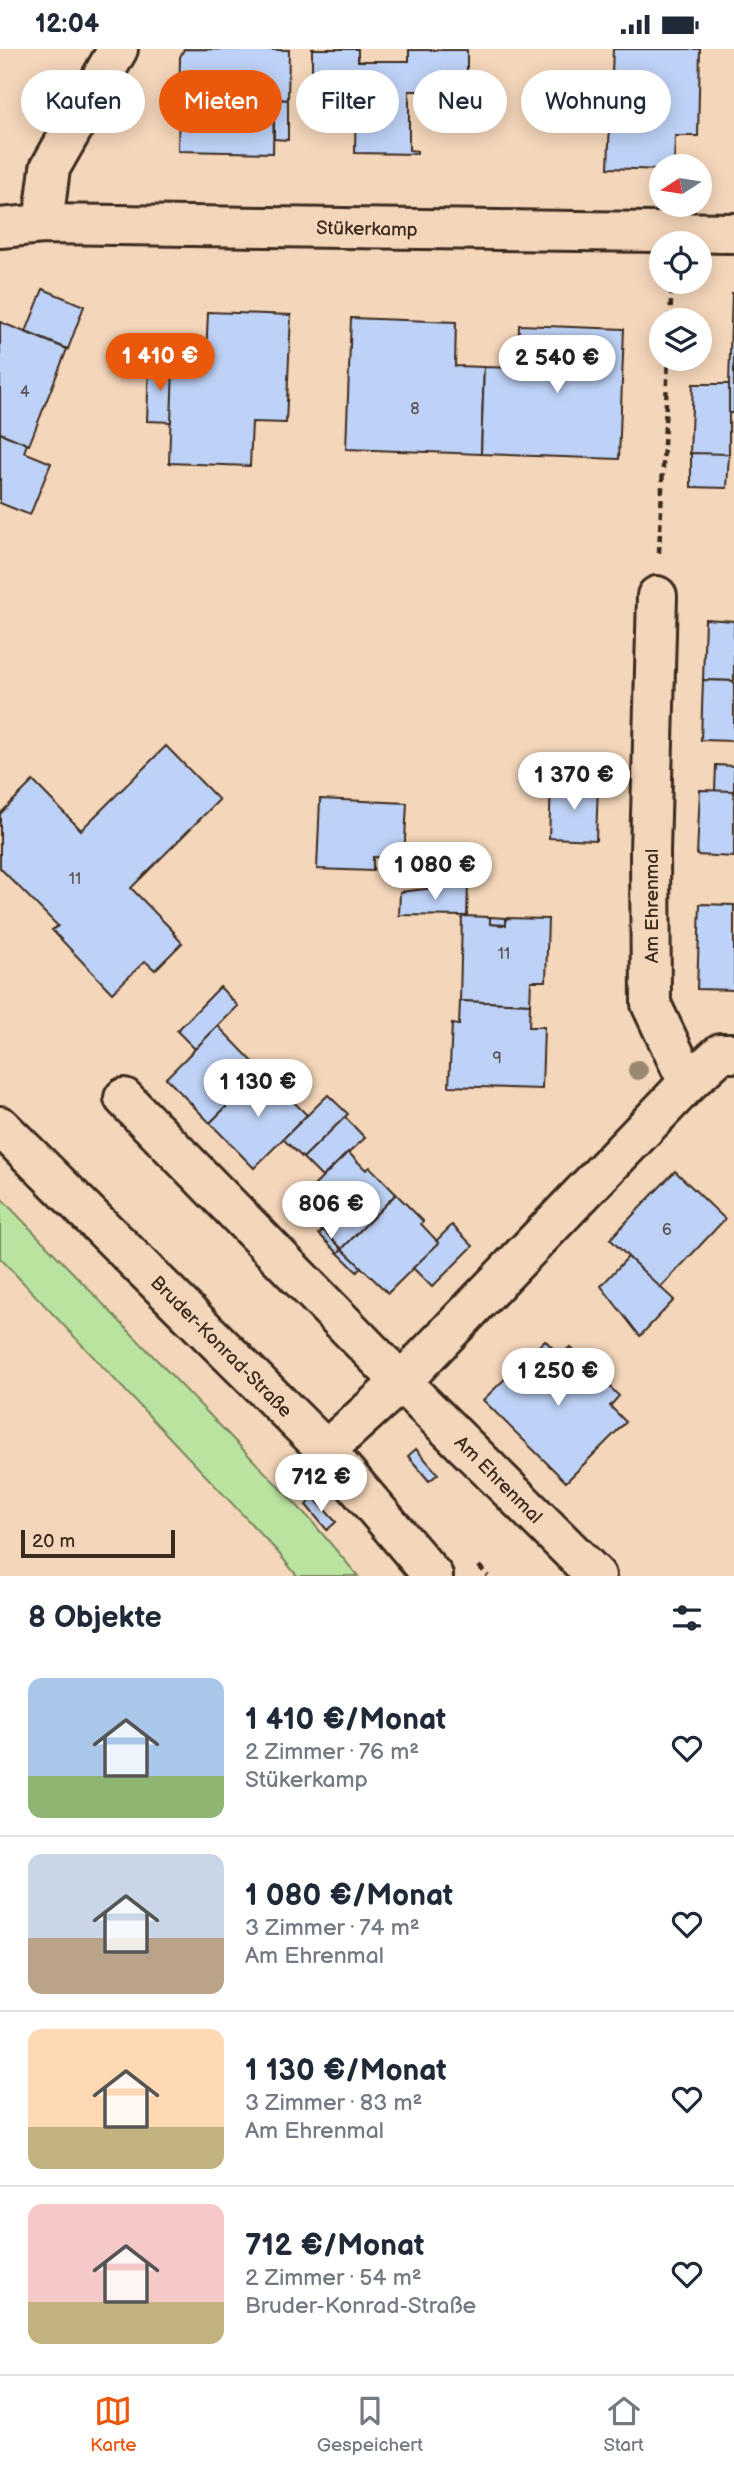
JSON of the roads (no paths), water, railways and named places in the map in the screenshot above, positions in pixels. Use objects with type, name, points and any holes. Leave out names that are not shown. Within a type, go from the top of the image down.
[{"type":"street","points":[[43,224],[50,168],[118,49]]},
{"type":"street","name":"Stükerkamp","points":[[0,228],[43,224],[734,233]]},
{"type":"street","name":"Am Ehrenmal","points":[[657,596],[650,852],[651,1004],[688,1083]]},
{"type":"street","points":[[326,1450],[401,1382],[688,1083],[721,1053],[734,1053]]},
{"type":"street","name":"Am Ehrenmal","points":[[124,1098],[401,1382],[596,1576]]},
{"type":"street","name":"Bruder-Konrad-Straße","points":[[0,1126],[326,1450],[433,1576]]}]
